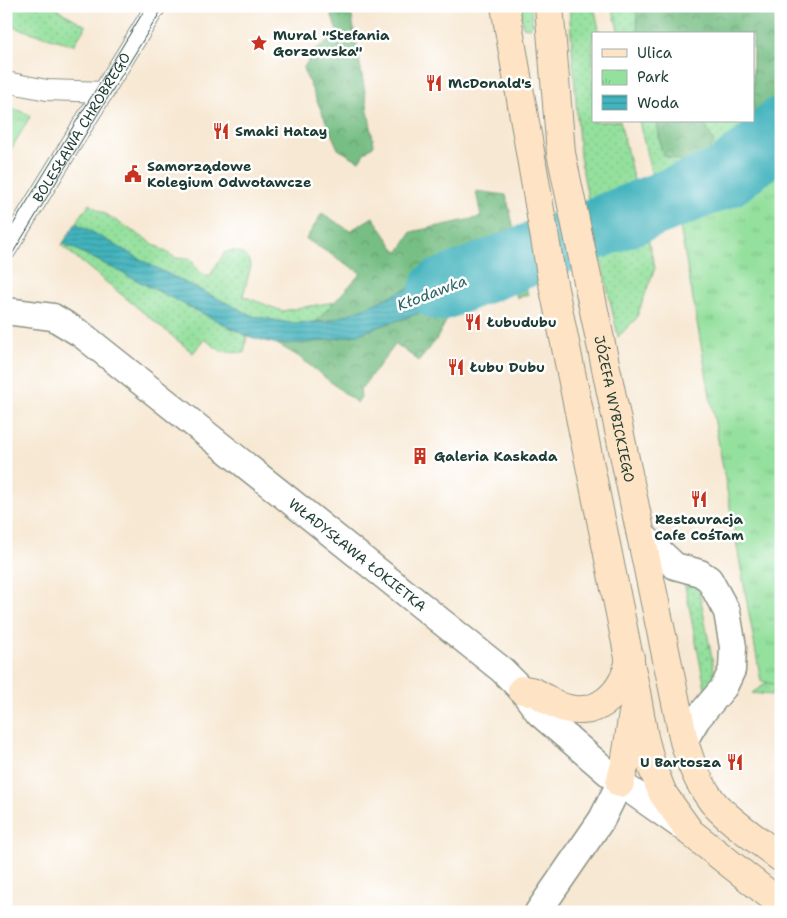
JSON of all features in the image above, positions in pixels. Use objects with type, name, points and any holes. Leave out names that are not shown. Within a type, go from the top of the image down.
[{"type":"main road","points":[[505,6],[551,274],[630,658],[627,675],[619,690],[606,702],[590,709],[573,710],[557,705],[532,690],[522,690]]},
{"type":"main road","name":"JÓZEFA WYBICKIEGO","points":[[548,6],[557,121],[567,184],[684,741],[690,761],[713,802],[781,858]]},
{"type":"main road","name":"WŁADYSŁAWA ŁOKIETKA","points":[[630,658],[644,737],[652,767],[663,794],[690,832],[781,904]]},
{"type":"main road","points":[[620,783],[625,764],[636,692]]},
{"type":"street","name":"BOLESŁAWA CHROBREGO","points":[[6,250],[156,6]]},
{"type":"street","points":[[6,82],[47,90],[104,92]]},
{"type":"street","name":"WŁADYSŁAWA ŁOKIETKA","points":[[6,311],[53,317],[81,334],[502,670],[522,690],[539,713],[620,783],[690,832]]},
{"type":"street","points":[[640,533],[676,566],[700,573],[709,579],[727,612],[733,647],[732,670],[724,687],[697,718],[684,741]]},
{"type":"street","points":[[538,912],[562,880],[602,819],[620,783]]},
{"type":"green space","points":[[6,6],[52,6],[86,26],[74,45],[6,25]]},
{"type":"green space","points":[[329,6],[350,6],[374,145],[365,152],[359,161],[338,149],[303,69],[314,51],[338,35]]},
{"type":"green space","points":[[519,6],[531,6],[533,24],[530,28],[523,27]]},
{"type":"green space","points":[[569,6],[594,6],[600,32],[592,32],[592,122],[620,122],[637,194],[590,209],[580,157]]},
{"type":"green space","points":[[612,6],[781,6],[781,113],[725,165],[655,190],[639,122],[754,122],[754,32],[618,32]]},
{"type":"green space","points":[[636,6],[781,6],[781,102],[775,108],[754,113],[754,32],[638,32]]},
{"type":"green space","points":[[6,106],[31,115],[6,158]]},
{"type":"green space","points":[[781,110],[781,686],[761,681],[677,210]]},
{"type":"green space","points":[[657,122],[704,122],[714,142],[707,155],[690,164],[662,155]]},
{"type":"green space","points":[[476,191],[506,195],[515,233],[423,282],[374,305],[335,319],[316,322],[361,273],[306,239],[322,213],[350,231],[373,217],[396,251],[399,252],[411,232],[481,217]]},
{"type":"green space","points":[[89,204],[176,258],[191,259],[197,270],[209,277],[225,252],[234,251],[241,253],[247,258],[251,266],[243,296],[282,311],[334,302],[316,322],[290,323],[253,316],[158,269],[76,223]]},
{"type":"green space","points":[[645,225],[655,268],[636,319],[618,337],[597,241]]},
{"type":"green space","points":[[63,243],[247,336],[244,353],[221,351],[204,339],[193,353],[62,246]]},
{"type":"green space","points":[[524,277],[528,295],[517,298],[514,287],[450,314],[436,340],[419,361],[396,344],[360,390],[361,397],[357,403],[298,356],[277,344],[306,343],[352,336]]},
{"type":"green space","points":[[683,576],[699,590],[715,674],[706,693]]},
{"type":"green space","points":[[781,673],[781,696],[752,693]]},
{"type":"water","points":[[781,113],[781,153],[759,173],[727,195],[662,218],[655,190],[710,171],[739,156],[767,131]]},
{"type":"water","points":[[637,194],[645,225],[597,241],[590,209]]},
{"type":"water","points":[[76,223],[158,269],[253,316],[290,323],[327,322],[369,306],[466,262],[515,233],[524,277],[352,336],[306,343],[277,344],[247,336],[63,243]]},
{"type":"waterway","name":"Kłodawka","points":[[440,290],[726,177],[772,141],[781,128]]},
{"type":"tram line","points":[[6,236],[147,6]]},
{"type":"tram line","points":[[6,264],[164,6]]},
{"type":"place","name":"Mural \"Stefania Gorzowska\"","points":[[259,43]]},
{"type":"place","name":"McDonald's","points":[[434,83]]},
{"type":"place","name":"Smaki Hatay","points":[[221,131]]},
{"type":"place","name":"Samorządowe Kolegium Odwoławcze","points":[[133,174]]},
{"type":"place","name":"Łubudubu","points":[[473,322]]},
{"type":"place","name":"Łubu Dubu","points":[[456,367]]},
{"type":"place","name":"Galeria Kaskada","points":[[420,456]]},
{"type":"place","name":"Restauracja Cafe CośTam","points":[[699,499]]},
{"type":"place","name":"U Bartosza","points":[[735,762]]}]
